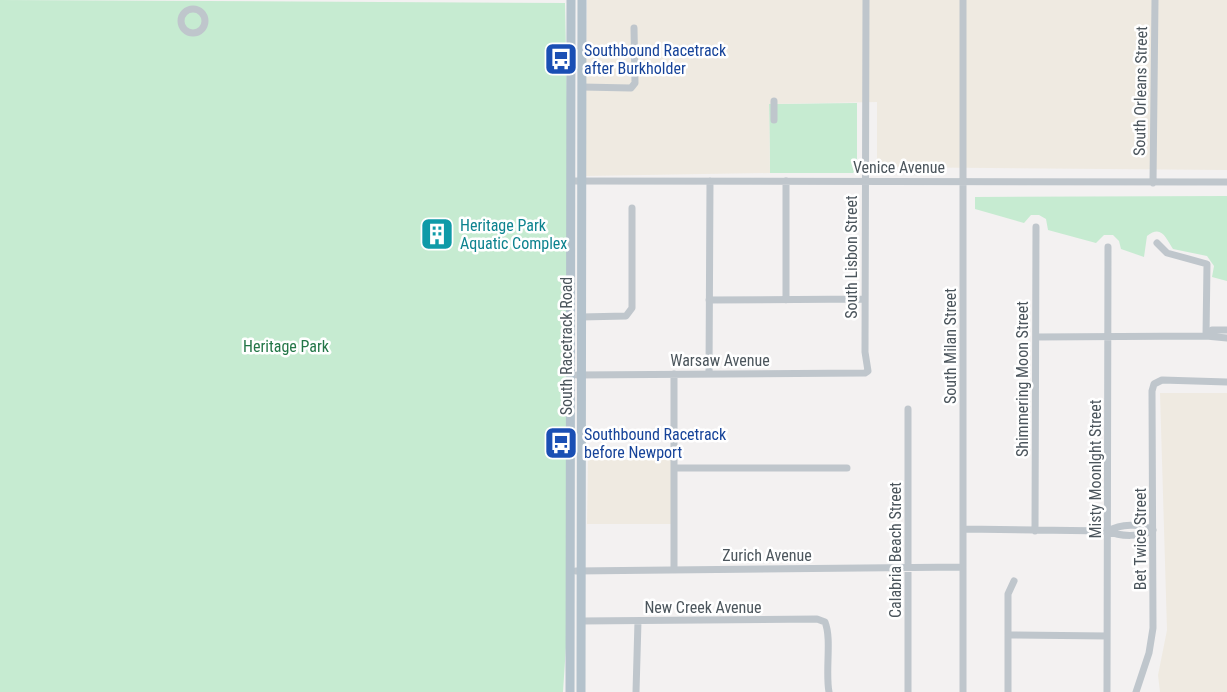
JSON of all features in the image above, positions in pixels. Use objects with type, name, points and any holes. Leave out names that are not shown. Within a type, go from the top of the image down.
[{"type":"main road","name":"South Racetrack Road","points":[[571,0],[570,182],[582,571],[581,692]]},
{"type":"main road","name":"South Racetrack Road","points":[[570,692],[576,375],[581,317],[582,0]]},
{"type":"street","points":[[188,0],[193,9],[196,0]]},
{"type":"street","name":"South Lisbon Street","points":[[867,0],[865,352],[868,370]]},
{"type":"street","name":"South Milan Street","points":[[963,0],[963,692]]},
{"type":"street","name":"South Orleans Street","points":[[1153,183],[1155,0]]},
{"type":"street","points":[[582,87],[631,88],[635,83],[634,28]]},
{"type":"street","points":[[774,101],[774,120]]},
{"type":"street","points":[[709,374],[710,181]]},
{"type":"street","points":[[786,181],[786,300]]},
{"type":"street","name":"Venice Avenue","points":[[570,182],[1227,182]]},
{"type":"street","points":[[581,317],[620,318],[626,316],[632,308],[632,208]]},
{"type":"street","name":"Shimmering Moon Street","points":[[1035,531],[1036,227]]},
{"type":"street","points":[[1157,243],[1167,253],[1207,264],[1206,336]]},
{"type":"street","name":"Misty Moonlght Street","points":[[1107,692],[1108,247]]},
{"type":"street","points":[[709,300],[865,300]]},
{"type":"street","points":[[1206,336],[1212,330],[1227,330]]},
{"type":"street","points":[[1036,337],[1206,336],[1227,338]]},
{"type":"street","name":"Warsaw Avenue","points":[[576,375],[865,373],[868,370]]},
{"type":"street","points":[[674,374],[674,568]]},
{"type":"street","name":"Bet Twice Street","points":[[1136,692],[1146,664],[1153,628],[1152,391],[1154,384],[1161,380],[1227,382]]},
{"type":"street","name":"Calabria Beach Street","points":[[908,409],[908,692]]},
{"type":"street","points":[[674,468],[847,468]]},
{"type":"street","points":[[963,529],[1108,531],[1115,534],[1146,534],[1153,530]]},
{"type":"street","name":"Zurich Avenue","points":[[571,571],[674,568],[963,567]]},
{"type":"street","points":[[1008,692],[1008,594],[1014,582]]},
{"type":"street","name":"New Creek Avenue","points":[[582,621],[817,619],[825,622],[829,630],[826,670],[829,692]]},
{"type":"street","points":[[636,692],[638,621]]},
{"type":"street","points":[[1008,635],[1107,636]]},
{"type":"green space","name":"Heritage Park","points":[[0,0],[565,3],[571,261],[572,434],[568,606],[563,692],[0,692]]},
{"type":"green space","points":[[857,103],[857,168],[853,173],[770,173],[769,104]]},
{"type":"green space","points":[[1227,196],[1227,281],[1212,277],[1214,266],[1207,256],[1173,249],[1160,232],[1147,236],[1144,257],[1121,249],[1119,241],[1113,235],[1104,235],[1096,243],[1048,230],[1046,219],[1039,215],[1031,215],[1024,223],[975,209],[975,197]]},
{"type":"sand","points":[[587,0],[1227,0],[1227,170],[877,167],[877,102],[769,104],[770,173],[584,176]]},
{"type":"sand","points":[[1160,393],[1227,393],[1227,692],[1160,692],[1158,675],[1167,630]]},
{"type":"sand","points":[[588,460],[671,460],[671,524],[587,524]]},
{"type":"place","name":"Southbound Racetrack after Burkholder","points":[[561,59]]},
{"type":"place","name":"Heritage Park Aquatic Complex","points":[[437,234]]},
{"type":"place","name":"Southbound Racetrack before Newport","points":[[561,443]]}]
